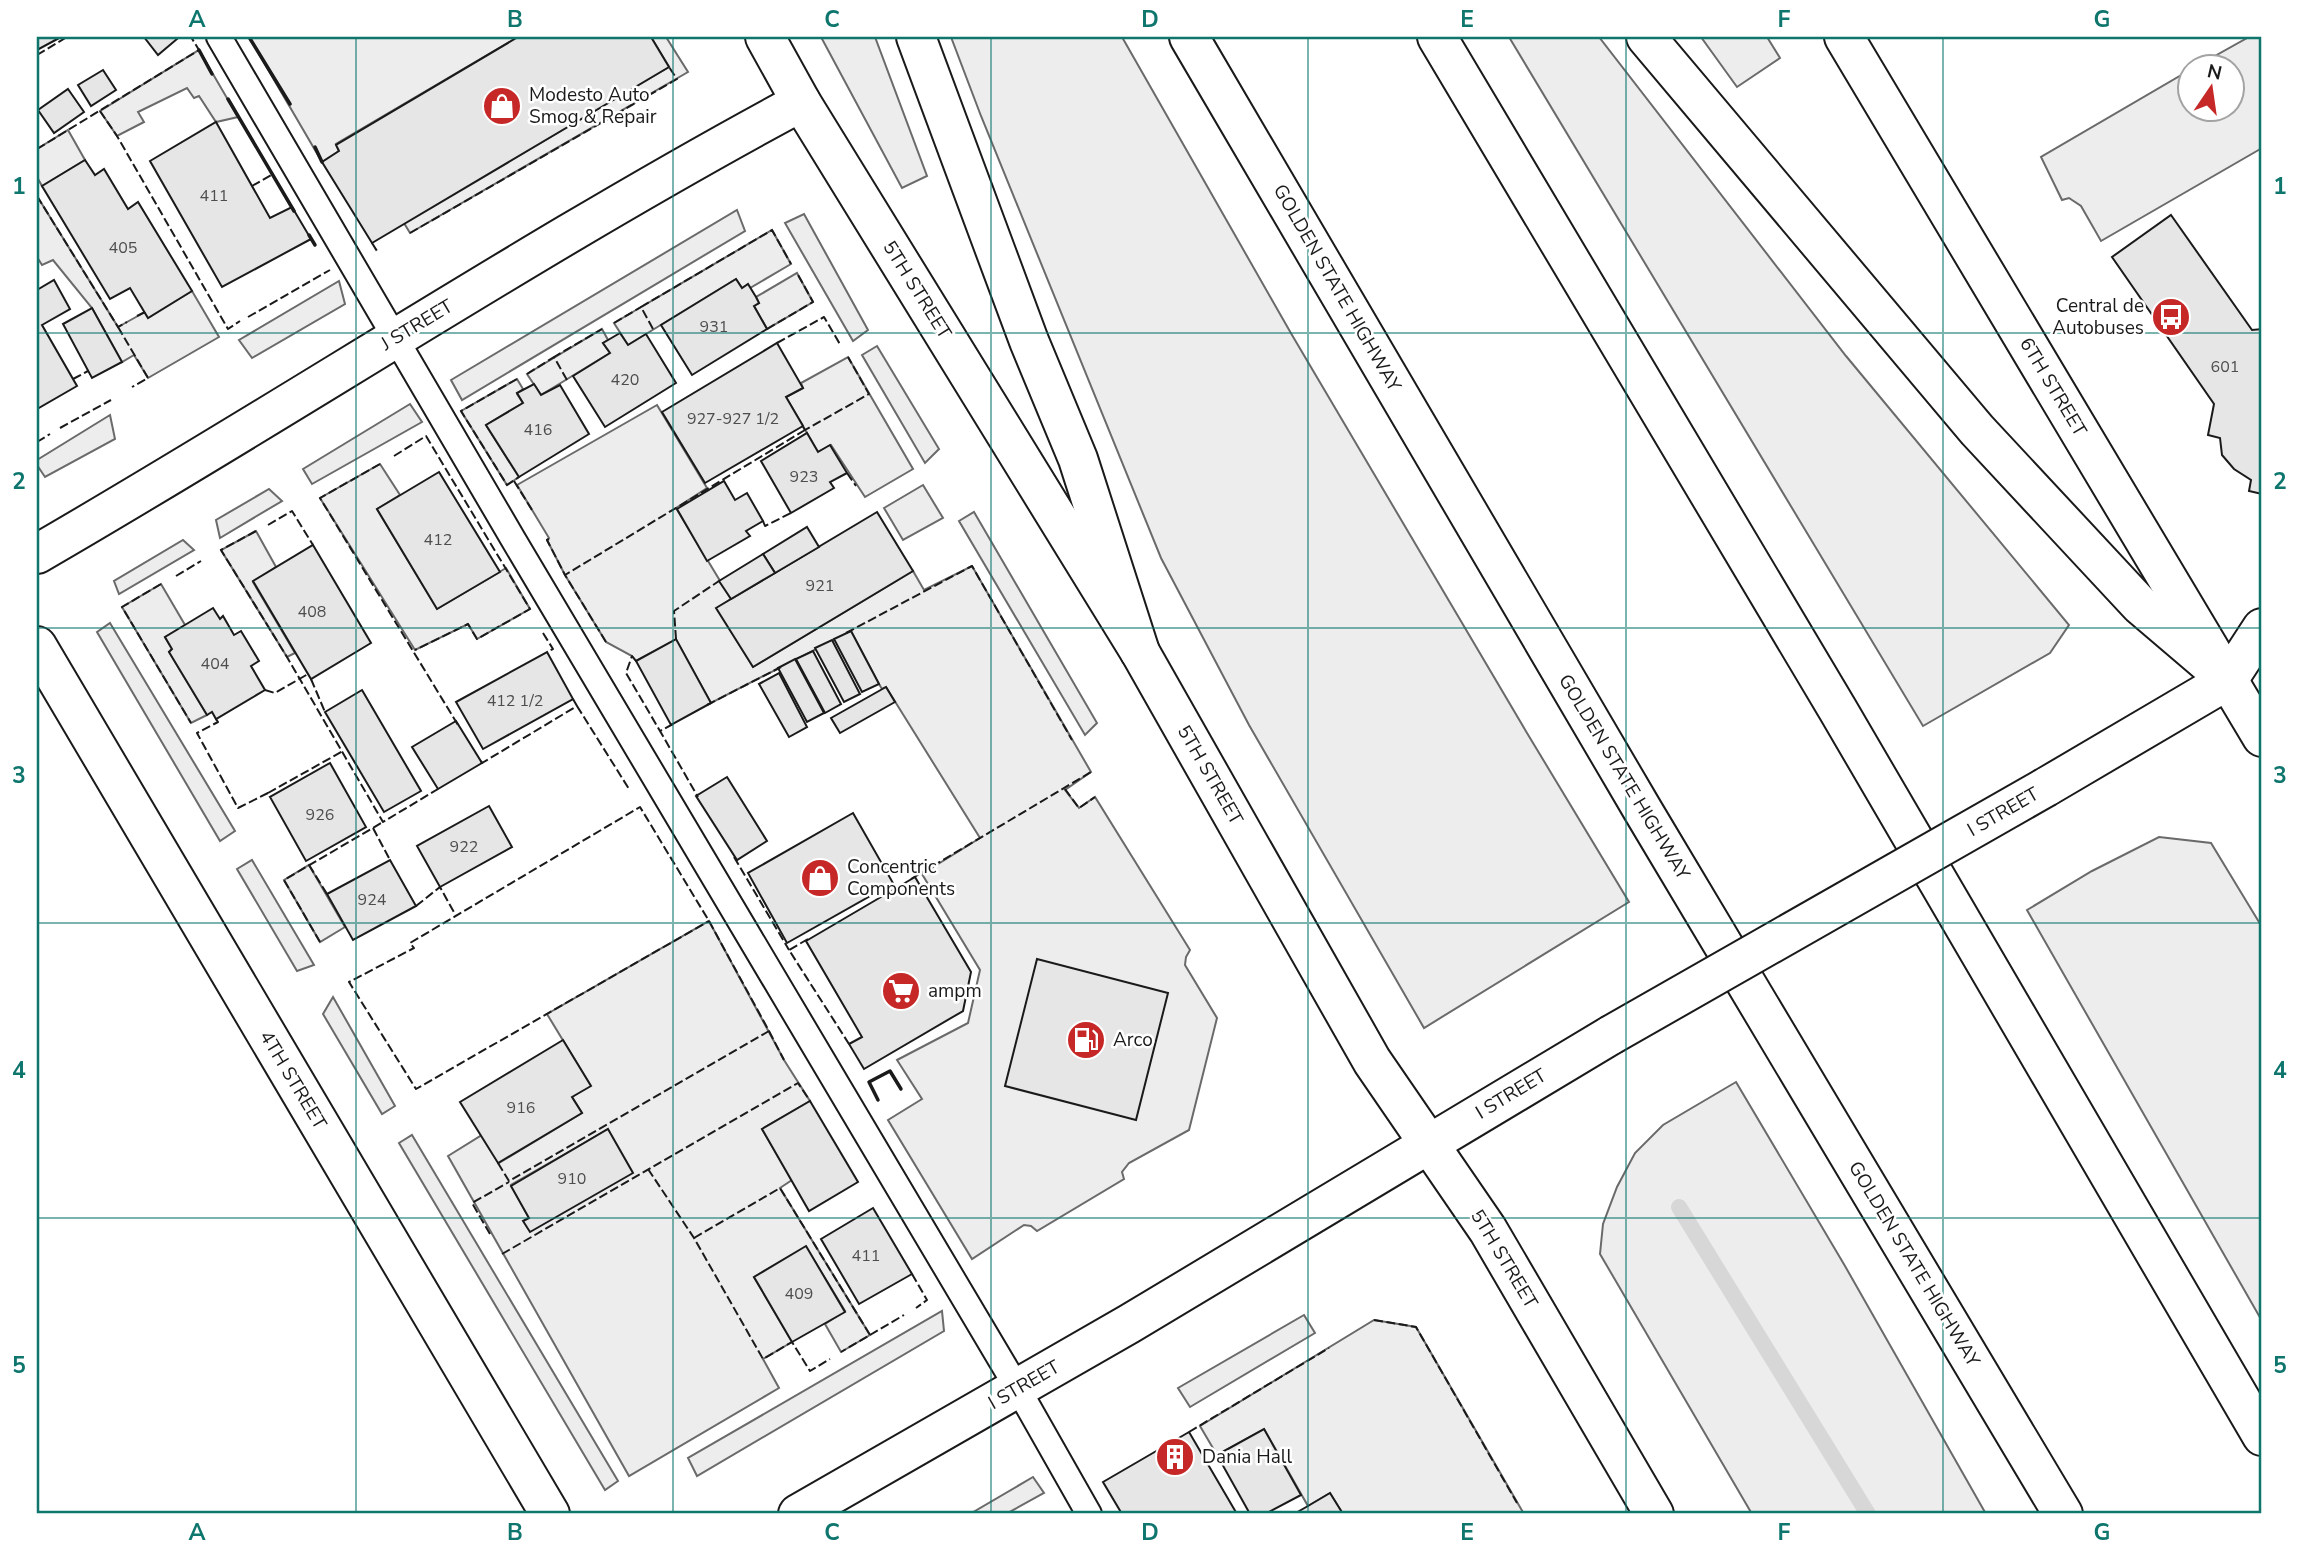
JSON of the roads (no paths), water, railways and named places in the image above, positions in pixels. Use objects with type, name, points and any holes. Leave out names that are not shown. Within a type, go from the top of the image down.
[{"type":"main road","name":"5TH STREET","points":[[765,37],[801,102],[1140,652],[1372,1061],[1488,1230],[1654,1514]]},
{"type":"main road","points":[[916,37],[1020,315],[1078,459],[1140,652]]},
{"type":"main road","name":"GOLDEN STATE HIGHWAY","points":[[1189,37],[1649,821],[2063,1514]]},
{"type":"main road","points":[[1437,37],[1838,710],[2262,1436]]},
{"type":"main road","points":[[1646,37],[1977,430],[2140,606],[2245,678]]},
{"type":"main road","name":"6TH STREET","points":[[1844,37],[2245,678],[2262,737]]},
{"type":"main road","name":"J STREET","points":[[37,555],[394,337],[734,138],[801,102]]},
{"type":"main road","name":"I STREET","points":[[798,1514],[1018,1389],[1611,1035],[2046,787],[2245,678],[2262,628]]},
{"type":"main road","name":"4TH STREET","points":[[37,646],[550,1514]]},
{"type":"lane","points":[[219,37],[1018,1389],[1089,1514]]},
{"type":"waterway","points":[[1679,1207],[1868,1514]]},
{"type":"place","name":"Modesto Auto Smog & Repair","points":[[502,106]]},
{"type":"place","name":"Central de Autobuses","points":[[2171,317]]},
{"type":"place","name":"Concentric Components","points":[[820,878]]},
{"type":"place","name":"ampm","points":[[901,991]]},
{"type":"place","name":"Arco","points":[[1086,1040]]},
{"type":"place","name":"Dania Hall","points":[[1175,1457]]}]
